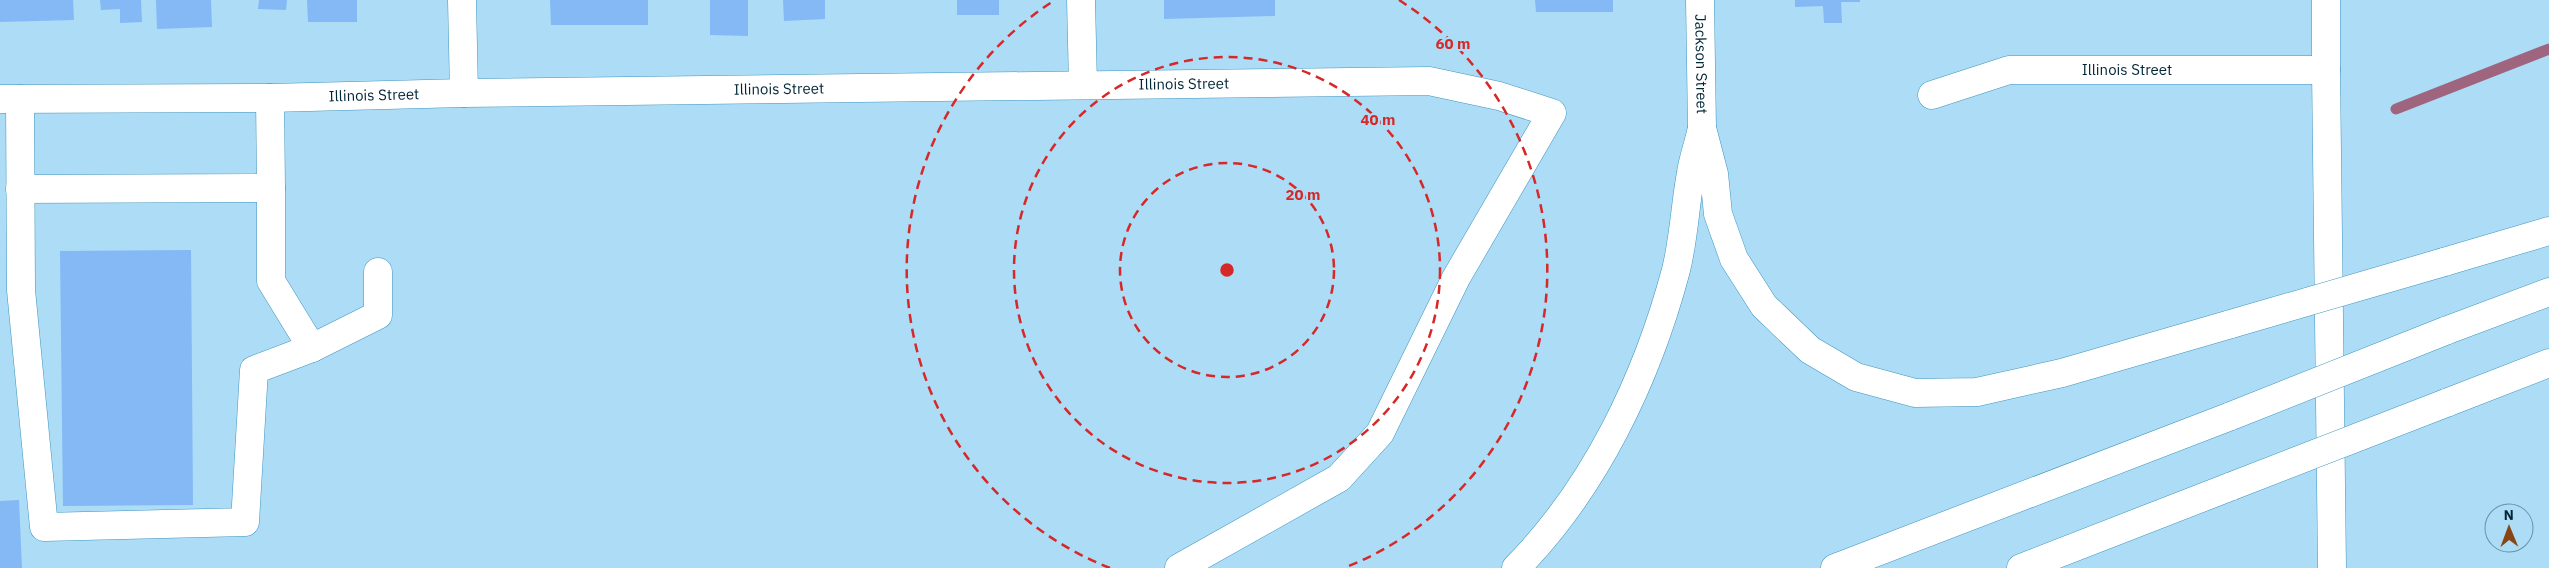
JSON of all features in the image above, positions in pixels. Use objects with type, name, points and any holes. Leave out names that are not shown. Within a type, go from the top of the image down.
[{"type":"main road","points":[[462,0],[464,93]]},
{"type":"main road","points":[[1081,0],[1083,85]]},
{"type":"main road","name":"Jackson Street","points":[[1700,0],[1702,128]]},
{"type":"main road","points":[[2326,0],[2332,568]]},
{"type":"main road","name":"Illinois Street","points":[[1932,95],[2009,70],[2326,70]]},
{"type":"main road","name":"Illinois Street","points":[[10,99],[270,98],[464,93],[1429,81],[1499,96],[1552,113],[1456,278],[1380,433],[1339,478],[1179,568]]},
{"type":"main road","points":[[270,98],[270,281],[312,348]]},
{"type":"main road","points":[[10,99],[20,189],[21,290],[44,527],[245,522],[254,370],[312,348],[378,315],[378,272]]},
{"type":"main road","points":[[1702,128],[1714,174],[1718,214],[1734,259],[1764,306],[1810,350],[1856,377],[1915,393],[1977,392],[2062,373],[2549,231]]},
{"type":"main road","points":[[1516,568],[1572,502],[1612,435],[1650,352],[1676,270],[1687,213],[1691,172],[1702,128]]},
{"type":"main road","points":[[20,189],[271,188]]},
{"type":"main road","points":[[1835,568],[2549,292]]},
{"type":"main road","points":[[2021,568],[2549,363]]},
{"type":"building","points":[[0,0],[73,0],[74,20],[0,22]]},
{"type":"building","points":[[100,0],[141,0],[142,22],[120,23],[120,9],[101,10]]},
{"type":"building","points":[[156,0],[211,0],[212,27],[157,29]]},
{"type":"building","points":[[259,0],[287,0],[286,10],[258,9]]},
{"type":"building","points":[[307,0],[357,0],[357,22],[308,22]]},
{"type":"building","points":[[550,0],[648,0],[648,25],[551,25]]},
{"type":"building","points":[[710,0],[748,0],[748,36],[710,35]]},
{"type":"building","points":[[783,0],[825,0],[825,19],[784,21]]},
{"type":"building","points":[[957,0],[999,0],[999,15],[957,15]]},
{"type":"building","points":[[1164,0],[1275,0],[1275,16],[1164,19]]},
{"type":"building","points":[[1535,0],[1613,0],[1613,12],[1536,12]]},
{"type":"building","points":[[1795,0],[1860,0],[1860,2],[1841,2],[1842,23],[1824,23],[1823,6],[1795,7]]},
{"type":"building","points":[[191,250],[193,505],[63,506],[60,251]]},
{"type":"building","points":[[19,500],[22,568],[0,568],[0,501]]},
{"type":"waterway","points":[[2396,109],[2549,49]]}]
